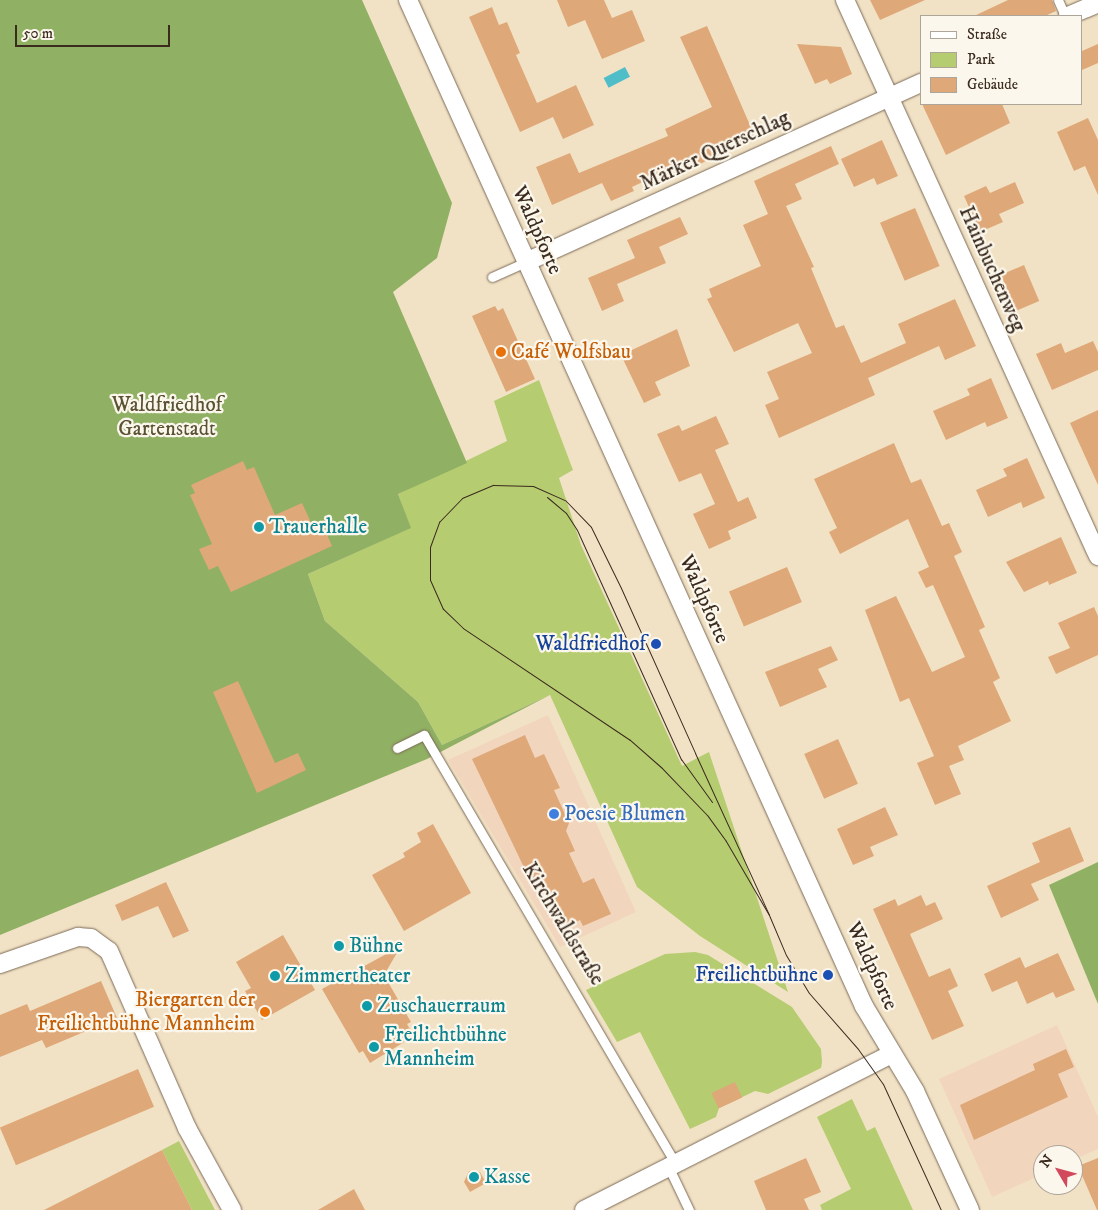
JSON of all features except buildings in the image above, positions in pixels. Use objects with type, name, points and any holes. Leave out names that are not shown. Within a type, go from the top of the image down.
[{"type":"street","name":"Waldpforte","points":[[408,0],[864,1006],[915,1091],[970,1210]]},
{"type":"street","name":"Hainbuchenweg","points":[[845,0],[1098,556]]},
{"type":"street","points":[[1068,15],[1098,2]]},
{"type":"street","name":"Märker Querschlag","points":[[526,262],[920,83]]},
{"type":"street","points":[[0,964],[78,937],[91,938],[109,951],[187,1128],[232,1210]]},
{"type":"street","points":[[584,1210],[892,1054]]},
{"type":"lane","points":[[1058,0],[1066,15]]},
{"type":"lane","points":[[492,277],[526,262]]},
{"type":"lane","name":"Kirchwaldstraße","points":[[397,748],[424,735],[672,1166]]},
{"type":"lane","points":[[672,1166],[689,1210]]},
{"type":"shaded area","points":[[548,715],[636,912],[560,947],[448,760]]},
{"type":"shaded area","points":[[1057,1025],[1098,1117],[1098,1149],[1083,1156],[1083,1145],[1033,1145],[1033,1179],[992,1197],[939,1079]]},
{"type":"green space","name":"Waldfriedhof Gartenstadt","points":[[0,0],[362,0],[452,203],[437,258],[393,292],[467,463],[398,494],[411,528],[308,574],[325,621],[418,702],[442,745],[550,695],[427,759],[0,935]]},
{"type":"green space","points":[[539,380],[573,470],[559,478],[581,545],[682,766],[709,752],[788,992],[700,936],[637,887],[550,695],[442,745],[418,702],[325,621],[308,574],[410,528],[398,494],[507,441],[494,401]]},
{"type":"green space","points":[[1098,862],[1098,1004],[1049,885]]},
{"type":"green space","points":[[695,952],[708,955],[792,1007],[821,1049],[822,1062],[821,1068],[768,1094],[755,1091],[719,1108],[716,1117],[690,1129],[640,1032],[617,1042],[586,990],[665,954]]},
{"type":"green space","points":[[852,1099],[867,1131],[875,1127],[913,1210],[822,1210],[820,1205],[851,1189],[817,1117]]},
{"type":"green space","points":[[179,1141],[215,1210],[192,1210],[162,1150]]},
{"type":"water","points":[[625,67],[630,77],[609,88],[604,78]]},
{"type":"tram line","points":[[769,915],[726,841],[707,815],[662,768],[630,740],[463,628],[443,609],[430,580],[430,547],[439,522],[462,498],[493,485],[533,486],[566,501],[591,527],[621,588],[769,915],[786,955],[809,993],[858,1049],[883,1084],[941,1210]]},
{"type":"tram line","points":[[547,497],[566,513],[577,530],[681,759],[712,802]]},
{"type":"place","name":"Café Wolfsbau","points":[[501,352]]},
{"type":"place","name":"Trauerhalle","points":[[259,527]]},
{"type":"place","name":"Waldfriedhof","points":[[656,644]]},
{"type":"place","name":"Poesie Blumen","points":[[554,814]]},
{"type":"place","name":"Bühne","points":[[339,946]]},
{"type":"place","name":"Freilichtbühne","points":[[828,975]]},
{"type":"place","name":"Zimmertheater","points":[[275,976]]},
{"type":"place","name":"Zuschauerraum","points":[[367,1006]]},
{"type":"place","name":"Biergarten der Freilichtbühne Mannheim","points":[[265,1012]]},
{"type":"place","name":"Freilichtbühne Mannheim","points":[[374,1047]]},
{"type":"place","name":"Kasse","points":[[474,1177]]}]
